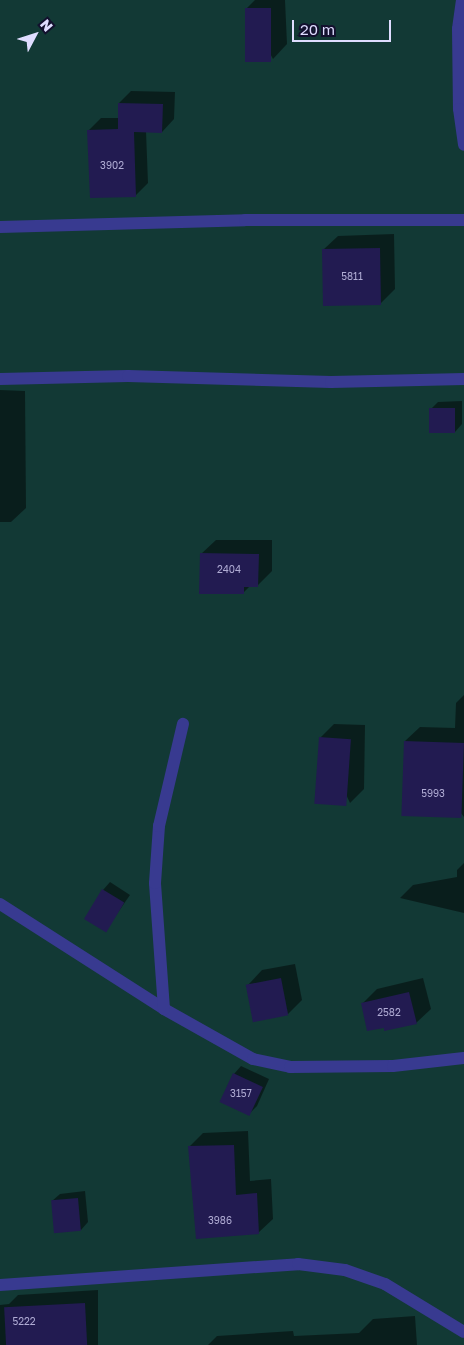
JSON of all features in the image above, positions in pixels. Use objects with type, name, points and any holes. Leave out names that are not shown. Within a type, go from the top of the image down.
[{"type":"lane","points":[[462,0],[458,29],[459,109],[464,144]]},
{"type":"lane","points":[[0,228],[245,220],[464,220]]},
{"type":"lane","points":[[0,379],[128,376],[331,382],[464,379]]},
{"type":"lane","points":[[164,1009],[155,883],[159,826],[183,724]]},
{"type":"lane","points":[[0,904],[164,1009],[253,1059],[290,1067],[393,1066],[464,1058]]},
{"type":"lane","points":[[0,1285],[298,1264],[345,1270],[385,1284],[464,1332]]},
{"type":"green space","points":[[0,0],[464,0],[464,1345],[0,1345]]},
{"type":"building","points":[[245,8],[271,8],[271,62],[245,62]]},
{"type":"building","points":[[118,103],[163,104],[162,133],[134,132],[136,197],[90,198],[87,130],[118,129]]},
{"type":"building","points":[[380,248],[381,305],[323,306],[322,249]]},
{"type":"building","points":[[429,408],[455,408],[455,433],[429,433]]},
{"type":"building","points":[[200,553],[259,554],[258,587],[244,587],[244,594],[199,594]]},
{"type":"building","points":[[319,737],[351,739],[346,806],[314,804]]},
{"type":"building","points":[[404,741],[464,743],[461,818],[401,816]]},
{"type":"building","points":[[102,889],[124,902],[106,932],[84,919]]},
{"type":"building","points":[[281,978],[288,1015],[253,1022],[246,985]]},
{"type":"building","points":[[409,992],[417,1024],[384,1031],[384,1028],[367,1031],[361,1003]]},
{"type":"building","points":[[233,1073],[263,1087],[249,1116],[219,1102]]},
{"type":"building","points":[[234,1145],[236,1195],[257,1193],[259,1234],[196,1239],[188,1146]]},
{"type":"building","points":[[78,1198],[81,1231],[54,1233],[51,1200]]},
{"type":"building","points":[[85,1303],[87,1345],[6,1345],[4,1307]]}]
